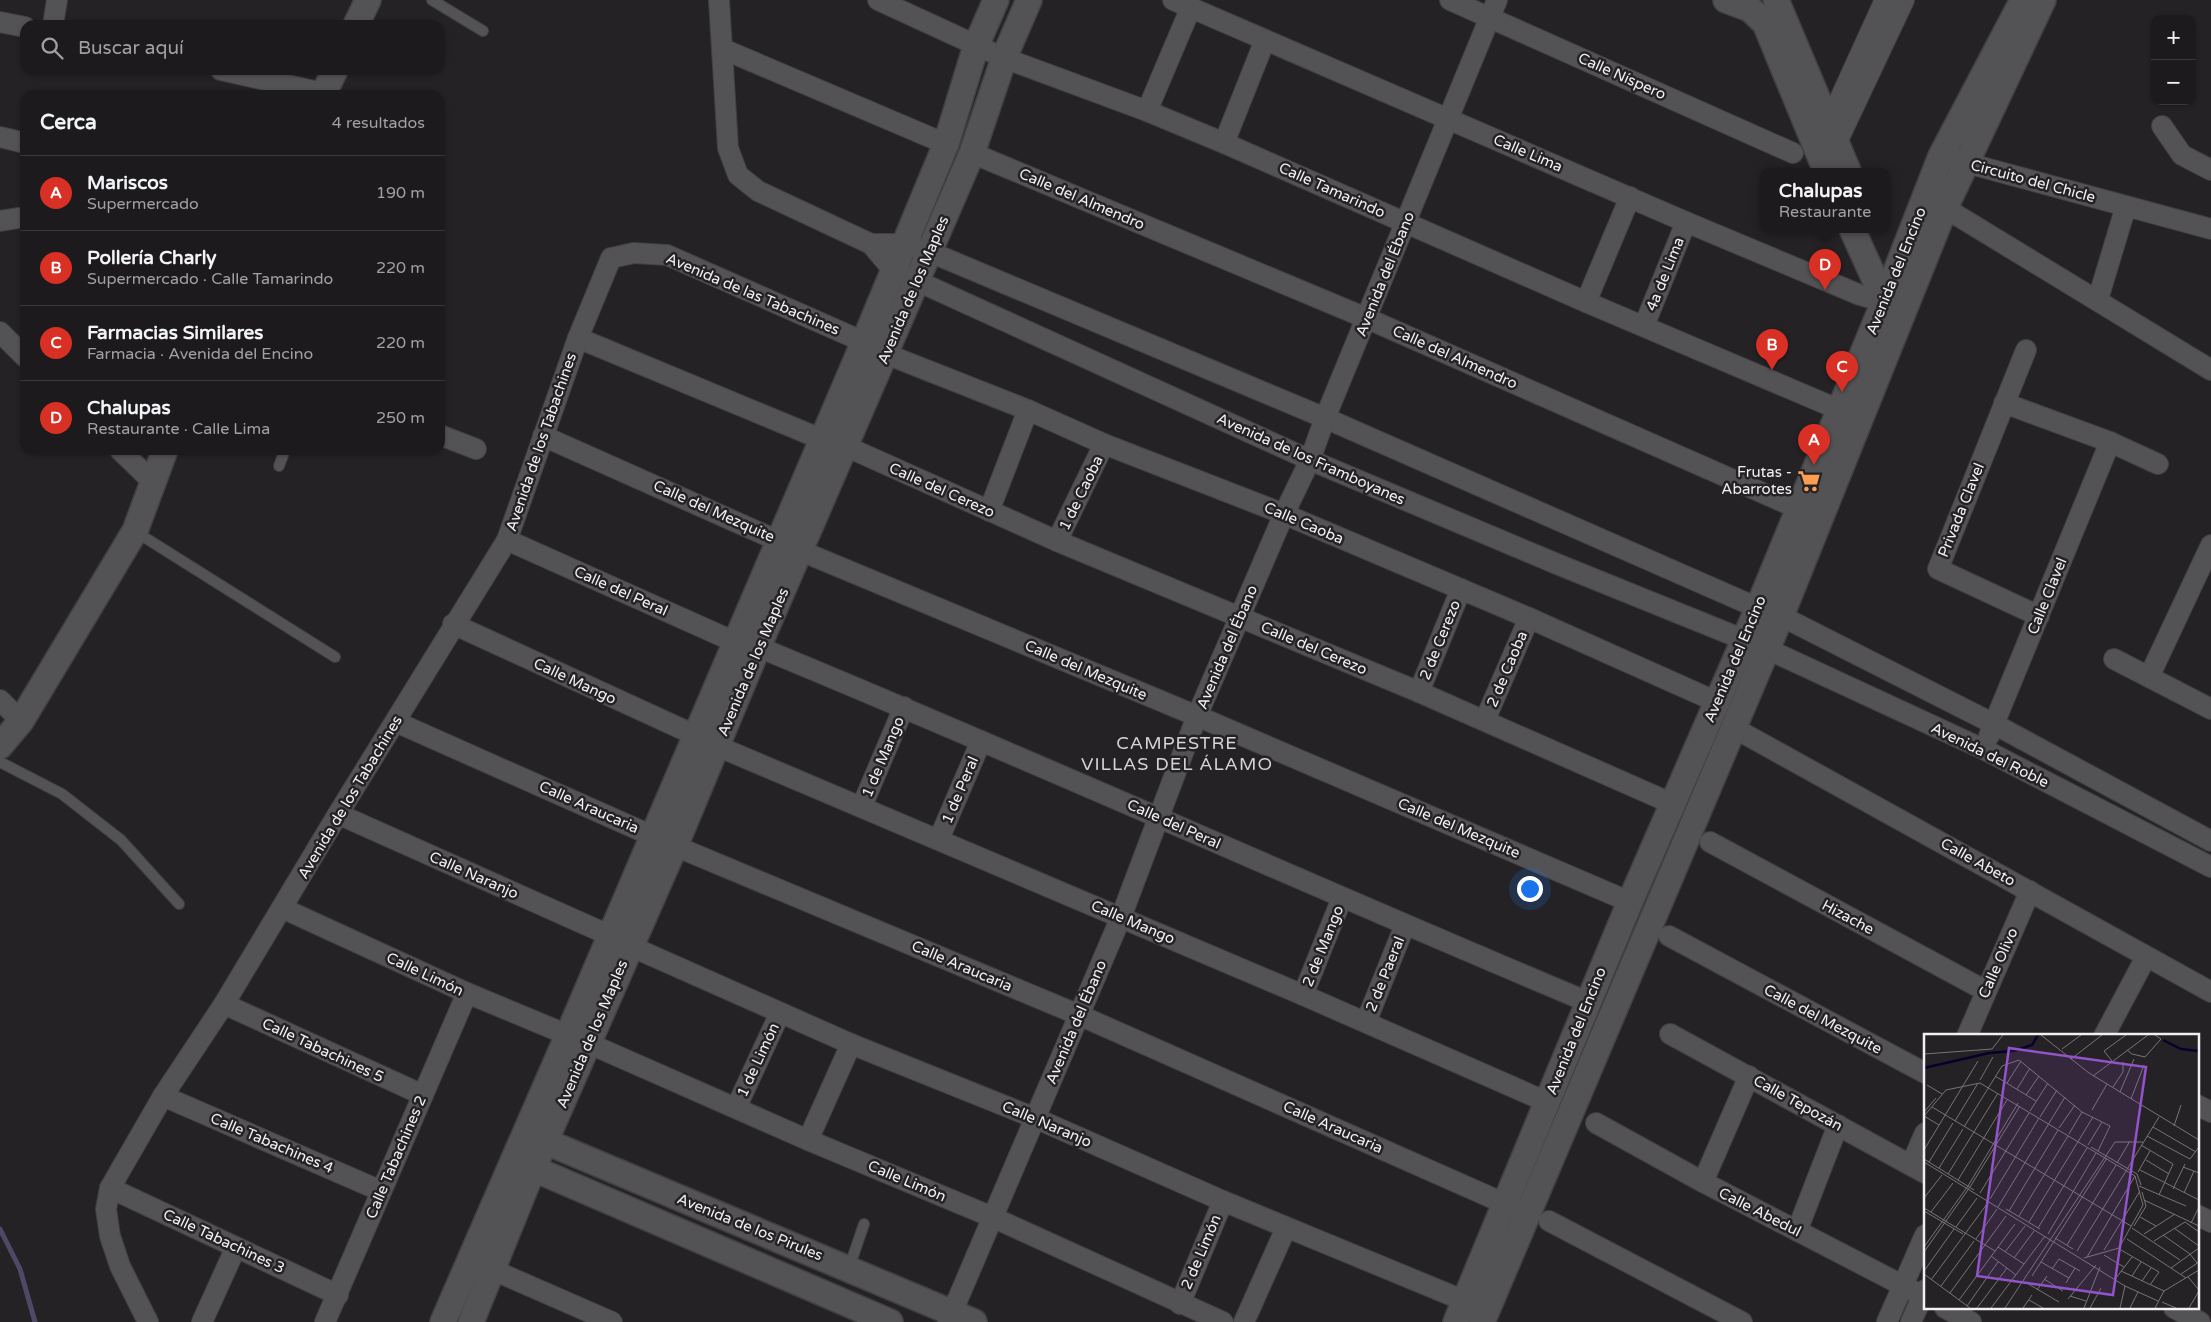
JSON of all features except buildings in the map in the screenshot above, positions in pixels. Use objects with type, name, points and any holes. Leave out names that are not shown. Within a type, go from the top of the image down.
[{"type":"street","points":[[54,20],[57,0]]},
{"type":"street","points":[[358,20],[368,0]]},
{"type":"street","name":"Avenida de los Framboyanes","points":[[719,0],[728,148],[738,175],[758,191],[870,244],[893,270],[1310,460],[1767,648]]},
{"type":"street","name":"Calle Tamarindo","points":[[878,0],[1004,58],[1147,111],[1224,143],[1586,302],[1840,410]]},
{"type":"street","name":"Avenida de los Maples","points":[[790,546],[821,439],[864,342],[946,144],[976,46],[996,0]]},
{"type":"street","name":"Avenida de los Maples","points":[[443,1322],[523,1165],[621,941],[675,846],[707,741],[746,645],[790,546],[845,446],[886,354],[972,153],[1004,58],[1029,0]]},
{"type":"street","name":"Calle Lima","points":[[1173,0],[1686,222],[1894,308]]},
{"type":"street","name":"Calle Níspero","points":[[1450,0],[1494,8],[1793,153]]},
{"type":"street","points":[[1726,0],[1750,9],[1765,23],[1825,168]]},
{"type":"street","points":[[1776,0],[1847,168]]},
{"type":"street","points":[[1833,132],[1885,0]]},
{"type":"street","points":[[1833,132],[1904,0]]},
{"type":"street","name":"Avenida del Encino","points":[[1482,1322],[1781,616],[1894,308],[1941,156],[2036,0]]},
{"type":"street","name":"Avenida del Encino","points":[[1460,1311],[1527,1212],[1547,1102],[1588,1002],[1758,608],[1797,508],[1840,410],[1946,208],[2036,0]]},
{"type":"street","points":[[1147,111],[1192,7]]},
{"type":"street","name":"Avenida del Ébano","points":[[958,1319],[992,1217],[1121,917],[1197,716],[1284,514],[1310,460],[1325,418],[1406,223],[1447,118],[1494,8]]},
{"type":"street","points":[[0,22],[20,26]]},
{"type":"street","points":[[1224,143],[1265,40]]},
{"type":"street","points":[[722,49],[946,144]]},
{"type":"street","points":[[242,75],[306,90]]},
{"type":"street","points":[[325,90],[332,75]]},
{"type":"street","points":[[2162,126],[2182,155],[2211,170]]},
{"type":"street","points":[[0,137],[20,142]]},
{"type":"street","name":"Calle del Almendro","points":[[972,153],[1366,318],[1797,508]]},
{"type":"street","name":"Circuito del Chicle","points":[[1941,156],[2211,229]]},
{"type":"street","points":[[1586,302],[1630,198]]},
{"type":"street","points":[[2098,300],[2126,206]]},
{"type":"street","points":[[1946,208],[2211,370]]},
{"type":"street","points":[[0,221],[20,217]]},
{"type":"street","name":"4a de Lima","points":[[1644,326],[1686,222]]},
{"type":"street","points":[[1854,233],[1894,308]]},
{"type":"street","points":[[1871,233],[1894,308]]},
{"type":"street","name":"Avenida de los Framboyanes","points":[[870,244],[904,244],[930,252],[1325,418],[1758,608],[1781,616]]},
{"type":"street","name":"Avenida de las Tabachines","points":[[611,258],[634,253],[668,255],[864,342]]},
{"type":"street","name":"Avenida de los Tabachines","points":[[148,1322],[120,1266],[110,1236],[106,1209],[110,1188],[163,1096],[224,1004],[338,814],[396,722],[453,624],[507,540],[578,338],[611,258]]},
{"type":"street","points":[[0,332],[20,351]]},
{"type":"street","points":[[578,338],[821,439]]},
{"type":"street","name":"Privada Clavel","points":[[2026,350],[1938,569],[2039,616]]},
{"type":"street","name":"Calle Caoba","points":[[886,354],[1028,410],[1104,444],[1284,514],[1529,618],[1717,702]]},
{"type":"street","points":[[2004,403],[2110,442],[2158,464]]},
{"type":"street","points":[[989,511],[1028,410]]},
{"type":"street","name":"Calle del Mezquite","points":[[543,436],[790,546],[1197,716],[1630,902]]},
{"type":"street","points":[[445,437],[476,449]]},
{"type":"street","name":"Calle Clavel","points":[[1983,749],[2110,442]]},
{"type":"street","name":"1 de Caoba","points":[[1057,541],[1104,444]]},
{"type":"street","name":"Calle del Cerezo","points":[[845,446],[1057,541],[1485,720],[1673,804]]},
{"type":"street","points":[[125,455],[154,483]]},
{"type":"street","points":[[0,746],[21,721],[135,531],[163,455]]},
{"type":"street","name":"Calle del Peral","points":[[507,540],[746,645],[904,707],[1404,925],[1588,1002]]},
{"type":"street","points":[[2149,677],[2211,545]]},
{"type":"street","name":"2 de Cerezo","points":[[1419,692],[1461,589]]},
{"type":"street","name":"Avenida del Roble","points":[[1781,616],[1994,724],[2211,841]]},
{"type":"street","name":"2 de Caoba","points":[[1485,720],[1529,618]]},
{"type":"street","name":"Calle Mango","points":[[453,624],[707,741],[1366,1022],[1547,1102]]},
{"type":"street","name":"Avenida del Roble","points":[[1767,648],[1983,749],[2208,859]]},
{"type":"street","points":[[2114,659],[2211,710]]},
{"type":"street","points":[[0,700],[21,721]]},
{"type":"street","name":"1 de Mango","points":[[862,806],[904,707]]},
{"type":"street","name":"Calle Araucaria","points":[[396,722],[675,846],[1079,1015],[1527,1212],[1742,1322]]},
{"type":"street","name":"Calle Abeto","points":[[1744,733],[2211,992]]},
{"type":"street","name":"Avenida de los Maples","points":[[621,941],[652,835],[707,741]]},
{"type":"street","name":"1 de Peral","points":[[939,839],[981,741]]},
{"type":"street","name":"Calle Naranjo","points":[[338,814],[780,1013],[851,1044],[1035,1118],[1286,1228],[1460,1311]]},
{"type":"street","name":"Hizache","points":[[1710,842],[1986,991]]},
{"type":"street","name":"Calle Olivo","points":[[1968,1034],[2030,891]]},
{"type":"street","name":"2 de Mango","points":[[1303,995],[1342,898]]},
{"type":"street","name":"Calle Limón","points":[[282,908],[467,993],[992,1217],[1223,1322]]},
{"type":"street","name":"2 de Paeral","points":[[1366,1022],[1404,925]]},
{"type":"street","name":"Calle del Mezquite","points":[[1669,936],[1924,1072]]},
{"type":"street","points":[[2105,1034],[2146,957]]},
{"type":"street","name":"Calle Tabachines 2","points":[[325,1322],[467,993]]},
{"type":"street","name":"Calle Tabachines 5","points":[[224,1004],[422,1096]]},
{"type":"street","name":"1 de Limón","points":[[736,1108],[780,1013]]},
{"type":"street","name":"Calle Tepozán","points":[[1670,1034],[1918,1169]]},
{"type":"street","points":[[808,1140],[851,1044]]},
{"type":"street","points":[[1703,1182],[1749,1076]]},
{"type":"street","name":"Calle Tabachines 4","points":[[163,1096],[381,1191]]},
{"type":"street","points":[[2198,1106],[2211,1112]]},
{"type":"street","name":"Calle Abedul","points":[[1596,1123],[1703,1182],[1902,1286],[1924,1295]]},
{"type":"street","points":[[1797,1230],[1838,1125]]},
{"type":"street","name":"Avenida de los Pirules","points":[[535,1138],[849,1268],[958,1319]]},
{"type":"street","points":[[1918,1169],[1924,1138]]},
{"type":"street","name":"Avenida de los Maples","points":[[470,1322],[493,1270],[523,1165]]},
{"type":"street","name":"Avenida de los Pirules","points":[[523,1165],[890,1322]]},
{"type":"street","name":"Calle Tabachines 3","points":[[110,1188],[338,1295]]},
{"type":"street","name":"2 de Limón","points":[[1180,1304],[1223,1201]]},
{"type":"street","points":[[2198,1215],[2211,1222]]},
{"type":"street","points":[[1244,1322],[1286,1228]]},
{"type":"street","points":[[1887,1322],[1924,1237]]},
{"type":"street","points":[[202,1322],[236,1247]]},
{"type":"street","points":[[493,1270],[612,1322]]},
{"type":"street","points":[[1912,1322],[1924,1295]]},
{"type":"street","points":[[1949,1310],[1971,1322]]},
{"type":"street","points":[[2178,1310],[2200,1322]]},
{"type":"lane","points":[[432,0],[483,31]]},
{"type":"lane","points":[[279,466],[283,455]]},
{"type":"lane","points":[[135,531],[335,657]]},
{"type":"lane","points":[[0,762],[62,794],[121,840],[179,904]]},
{"type":"lane","points":[[849,1268],[864,1224]]},
{"type":"waterway","points":[[0,1229],[20,1269],[35,1322]]},
{"type":"place","name":"Chalupas","points":[[1825,290]]},
{"type":"place","name":"Pollería Charly","points":[[1772,370]]},
{"type":"place","name":"Farmacias Similares","points":[[1842,392]]},
{"type":"place","name":"Mariscos","points":[[1814,465]]},
{"type":"place","name":"Frutas - Abarrotes","points":[[1809,481]]},
{"type":"district","name":"CAMPESTRE VILLAS DEL ÁLAMO","points":[[1177,753]]}]
